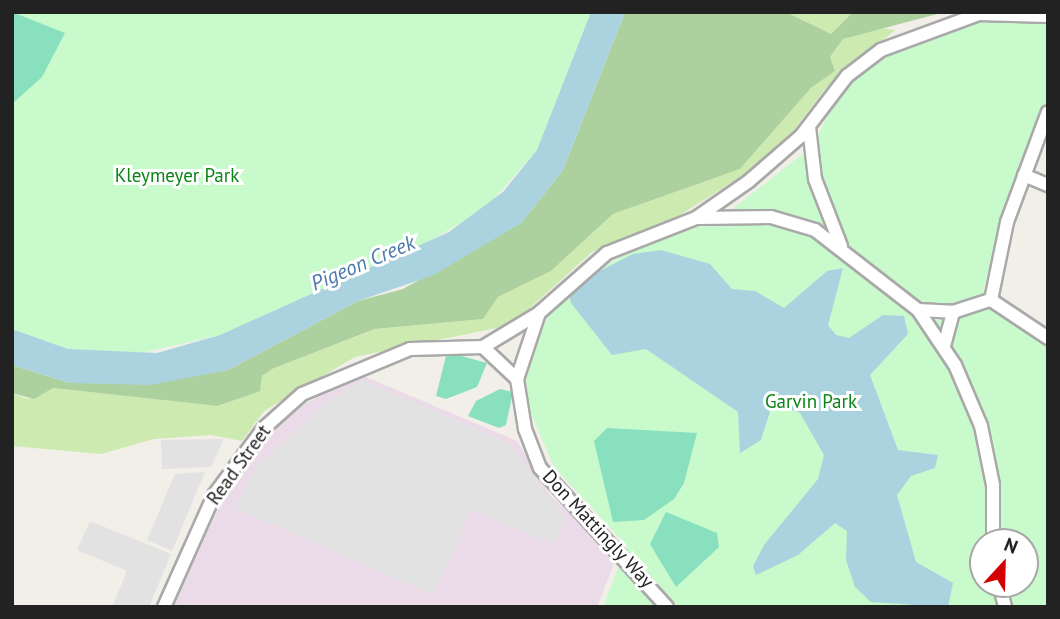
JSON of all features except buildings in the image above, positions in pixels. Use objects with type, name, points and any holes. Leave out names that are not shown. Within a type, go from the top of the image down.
[{"type":"street","points":[[539,313],[607,253],[696,218],[774,162],[809,127],[847,76],[913,34],[979,14],[1048,16]]},
{"type":"street","points":[[991,300],[1024,175],[1048,112]]},
{"type":"street","points":[[809,127],[815,178],[842,247]]},
{"type":"street","points":[[1024,175],[1048,185]]},
{"type":"street","points":[[696,218],[771,217],[842,247],[918,310],[944,346],[986,442],[992,528]]},
{"type":"street","points":[[918,310],[953,312],[991,300]]},
{"type":"street","points":[[991,300],[1048,338]]},
{"type":"street","points":[[944,346],[953,312]]},
{"type":"street","name":"Read Street","points":[[164,607],[214,495],[286,406],[334,375],[393,354],[483,347],[539,313]]},
{"type":"street","name":"Don Mattingly Way","points":[[539,313],[517,379],[525,429],[540,468],[667,607]]},
{"type":"street","points":[[483,347],[517,379]]},
{"type":"shaded area","points":[[359,374],[517,441],[550,495],[617,556],[597,607],[173,607],[233,476],[289,413]]},
{"type":"shaded area","points":[[362,380],[509,443],[567,520],[554,544],[471,510],[433,595],[235,508],[256,468],[323,405]]},
{"type":"shaded area","points":[[224,439],[211,467],[162,469],[161,440]]},
{"type":"shaded area","points":[[205,472],[172,551],[147,540],[175,474]]},
{"type":"shaded area","points":[[90,521],[171,554],[149,607],[112,607],[127,571],[77,550]]},
{"type":"green space","name":"Kleymeyer Park","points":[[12,12],[591,12],[537,150],[485,209],[412,251],[220,335],[141,353],[68,349],[12,329]]},
{"type":"green space","points":[[12,12],[65,33],[42,77],[12,104]]},
{"type":"green space","points":[[625,12],[786,12],[831,34],[853,12],[945,12],[843,39],[830,57],[835,71],[811,88],[740,169],[613,214],[551,271],[498,297],[483,319],[375,329],[272,369],[262,376],[260,391],[218,406],[53,388],[34,399],[12,393],[12,365],[70,383],[228,370],[358,301],[403,289],[521,223],[563,170]]},
{"type":"green space","points":[[786,12],[853,12],[831,34]]},
{"type":"green space","name":"Garvin Park","points":[[1048,19],[1048,99],[983,288],[995,312],[1048,342],[1048,607],[603,607],[627,546],[554,467],[524,397],[532,342],[567,288],[657,236],[722,217],[814,145],[835,98],[872,62],[917,36],[980,20]]},
{"type":"green space","points":[[880,28],[895,30],[825,89],[775,155],[677,217],[592,252],[511,325],[355,357],[264,411],[242,441],[211,435],[154,439],[101,454],[12,446],[12,393],[27,399],[53,388],[219,406],[259,391],[262,376],[272,369],[376,329],[483,319],[498,297],[551,271],[613,214],[740,169],[811,88],[835,71],[830,57],[843,39]]},
{"type":"green space","points":[[447,352],[487,363],[477,387],[446,399],[436,396]]},
{"type":"green space","points":[[500,389],[513,392],[506,425],[499,428],[468,416],[476,401]]},
{"type":"green space","points":[[607,428],[697,433],[684,483],[674,499],[644,520],[613,522],[594,441]]},
{"type":"green space","points":[[666,512],[717,533],[719,547],[676,587],[650,544]]},
{"type":"water","points":[[591,12],[625,12],[563,170],[521,223],[434,275],[358,301],[228,370],[150,385],[70,383],[12,365],[12,329],[68,349],[157,353],[220,335],[449,232],[503,192],[537,150]]},
{"type":"water","points":[[661,250],[710,264],[732,289],[755,291],[784,308],[827,271],[843,268],[828,325],[836,335],[849,338],[883,315],[904,316],[908,334],[870,375],[898,450],[938,455],[935,468],[911,476],[897,495],[916,562],[953,583],[948,607],[871,602],[855,587],[846,560],[847,531],[835,523],[798,555],[756,575],[753,566],[764,545],[818,479],[824,455],[800,413],[773,402],[761,440],[740,453],[738,412],[646,349],[612,355],[571,303],[569,294],[590,276],[633,254]]},
{"type":"water label","name":"Pigeon Creek","points":[[363,263]]}]
